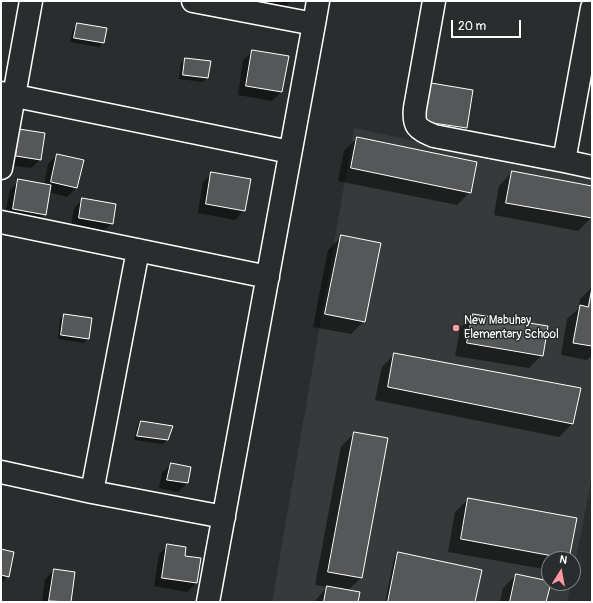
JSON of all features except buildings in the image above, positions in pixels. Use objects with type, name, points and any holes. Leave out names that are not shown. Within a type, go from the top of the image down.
[{"type":"street","points":[[1,168],[7,94],[31,1]]},
{"type":"street","points":[[193,1],[314,24]]},
{"type":"street","points":[[208,602],[318,1]]},
{"type":"street","points":[[434,1],[414,116],[415,124],[421,131],[434,136],[564,160],[592,167]]},
{"type":"street","points":[[564,160],[592,8]]},
{"type":"street","points":[[7,94],[290,152]]},
{"type":"street","points":[[1,222],[268,277]]},
{"type":"street","points":[[92,492],[138,250]]},
{"type":"street","points":[[1,472],[92,492],[224,517]]},
{"type":"shaded area","name":"New Mabuhay Elementary School","points":[[354,128],[592,179],[592,477],[577,551],[541,551],[541,591],[569,591],[567,602],[272,602]]},
{"type":"place","name":"New Mabuhay Elementary School","points":[[456,328]]}]
